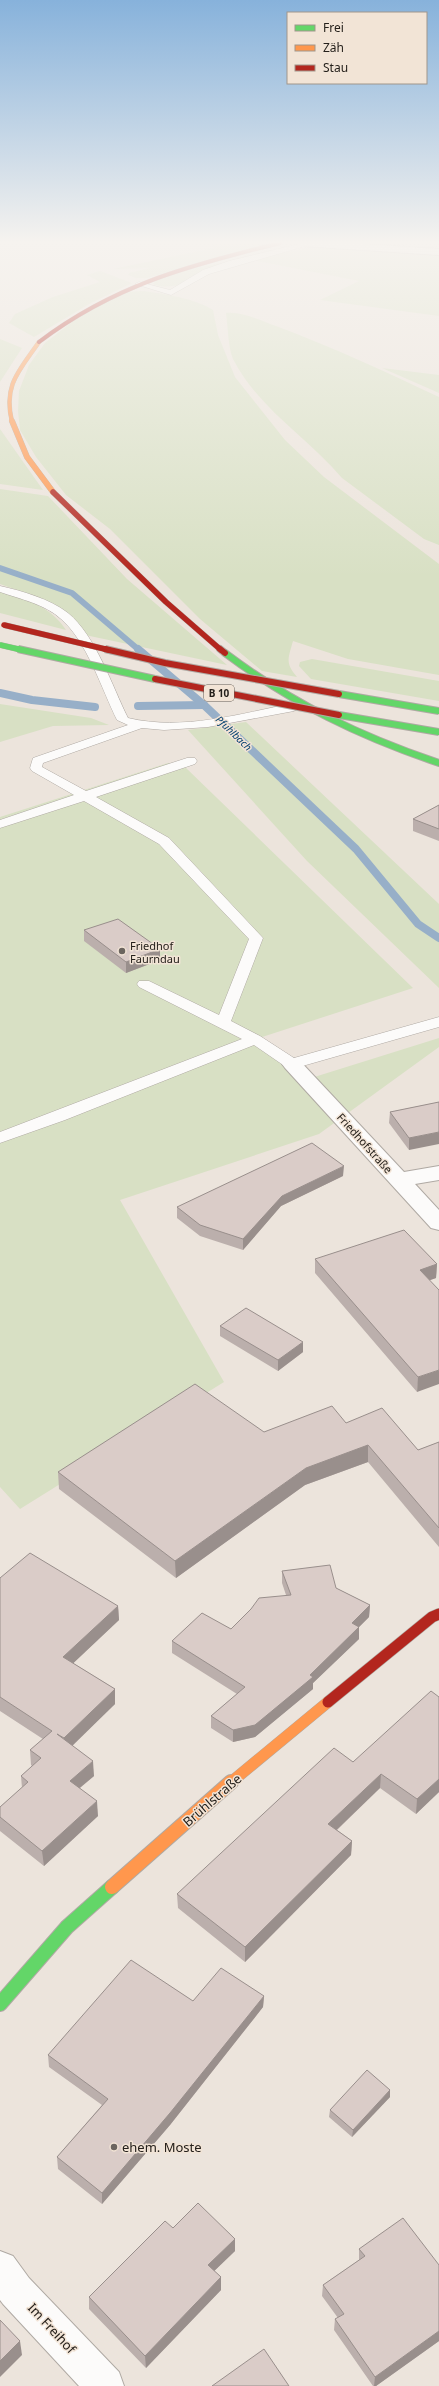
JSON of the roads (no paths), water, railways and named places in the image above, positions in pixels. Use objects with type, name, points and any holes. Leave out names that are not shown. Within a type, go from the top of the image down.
[{"type":"main road","points":[[28,354],[21,364],[8,391],[12,429],[26,458],[56,494],[145,584],[230,657],[300,706],[384,746],[439,763]]},
{"type":"main road","name":"B 10","points":[[4,625],[172,664],[439,711]]},
{"type":"main road","name":"B 10","points":[[0,645],[134,677],[279,705],[439,732]]},
{"type":"main road","name":"Brühlstraße","points":[[0,2004],[67,1928],[237,1777],[432,1617],[439,1614]]},
{"type":"street","name":"Friedhofstraße","points":[[292,1064],[439,1223]]},
{"type":"street","points":[[398,1180],[439,1173]]},
{"type":"street","name":"Im Freihof","points":[[0,2269],[16,2291],[105,2386]]},
{"type":"lane","points":[[0,589],[35,600],[65,616],[80,635],[123,720],[139,725],[158,728],[203,723],[300,706]]},
{"type":"lane","points":[[139,725],[37,761],[36,768],[164,842],[256,938],[223,1023]]},
{"type":"lane","points":[[0,824],[191,761]]},
{"type":"lane","points":[[144,984],[255,1039],[292,1064],[439,1022]]},
{"type":"lane","points":[[0,1138],[45,1123],[255,1039]]},
{"type":"waterway","name":"Pfuhlbach","points":[[0,568],[72,593],[139,650]]},
{"type":"waterway","name":"Pfuhlbach","points":[[138,649],[204,705]]},
{"type":"waterway","points":[[0,693],[32,700],[95,707]]},
{"type":"waterway","points":[[138,706],[204,705]]},
{"type":"waterway","name":"Pfuhlbach","points":[[204,705],[356,849],[418,924],[439,938]]},
{"type":"place","name":"Friedhof Faurndau","points":[[122,951]]},
{"type":"place","name":"ehem. Moste","points":[[114,2147]]}]
